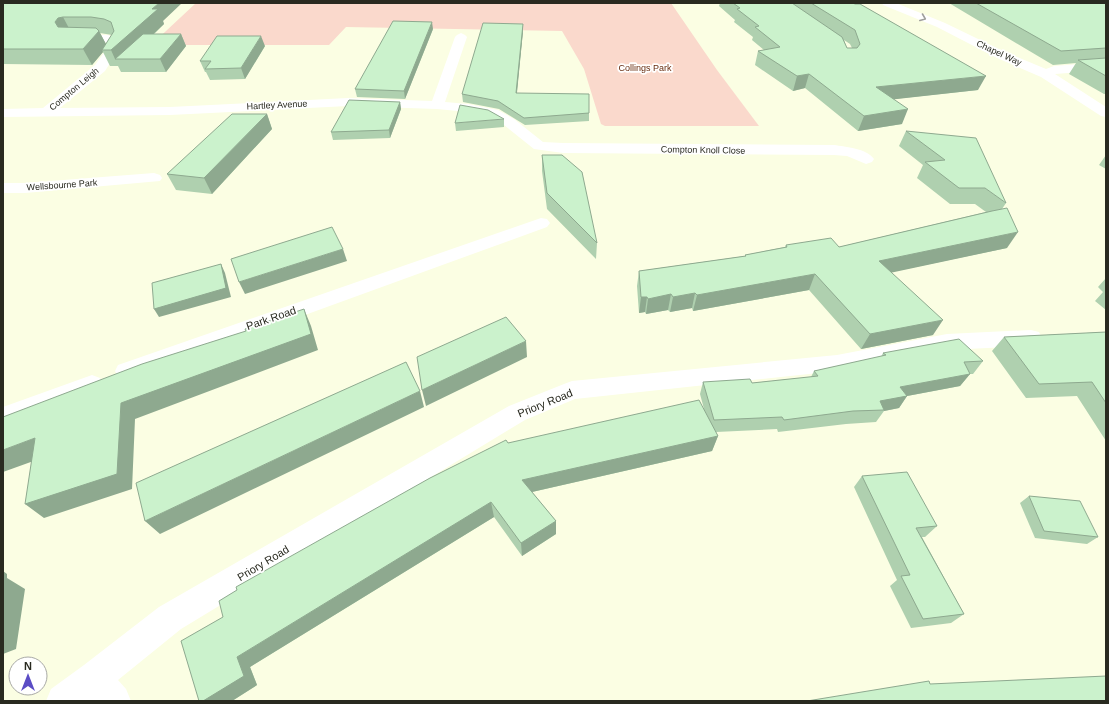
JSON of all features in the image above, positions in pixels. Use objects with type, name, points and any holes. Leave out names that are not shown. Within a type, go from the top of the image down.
[{"type":"street","name":"Chapel Way","points":[[887,3],[941,25],[1001,55],[1046,74],[1106,113]]},
{"type":"street","points":[[437,105],[460,37]]},
{"type":"street","name":"Compton Leigh","points":[[47,112],[100,68],[115,46],[114,42],[108,39],[71,38]]},
{"type":"street","points":[[1046,74],[1054,70],[1106,66]]},
{"type":"street","name":"Hartley Avenue","points":[[3,113],[170,112],[348,102],[437,105],[468,108],[492,113],[509,122],[539,146]]},
{"type":"street","name":"Compton Knoll Close","points":[[539,146],[563,148],[834,150],[850,152],[866,159]]},
{"type":"street","points":[[120,181],[130,167]]},
{"type":"street","name":"Wellsbourne Park","points":[[3,188],[25,188],[154,178]]},
{"type":"street","name":"Park Road","points":[[3,417],[175,352],[541,222]]},
{"type":"street","name":"Priory Road","points":[[63,701],[105,689],[170,618],[516,413],[572,390],[837,363],[947,342],[1055,337]]},
{"type":"green space","name":"Collings Park","points":[[196,3],[671,3],[717,70],[759,126],[605,126],[601,124],[584,69],[562,31],[346,27],[329,45],[151,45]]},
{"type":"building","points":[[3,3],[159,3],[152,9],[158,9],[111,50],[102,50],[114,31],[111,22],[104,19],[91,17],[63,17],[58,18],[55,22],[58,27],[96,28],[99,31],[83,49],[3,49]]},
{"type":"building","points":[[733,3],[792,3],[842,37],[847,48],[857,48],[860,44],[855,30],[811,3],[860,4],[986,76],[876,87],[908,109],[864,116],[809,74],[797,76],[758,51],[780,47],[755,27],[759,26],[737,9],[740,8]]},
{"type":"building","points":[[976,3],[1106,3],[1106,48],[1061,51]]},
{"type":"building","points":[[393,21],[432,22],[404,91],[355,89]]},
{"type":"building","points":[[483,23],[523,24],[516,93],[589,94],[589,113],[524,118],[498,101],[462,94]]},
{"type":"building","points":[[143,34],[181,34],[160,59],[115,59]]},
{"type":"building","points":[[217,36],[261,36],[241,68],[205,69],[211,61],[200,61]]},
{"type":"building","points":[[1106,58],[1106,76],[1078,60]]},
{"type":"building","points":[[349,100],[400,102],[389,130],[331,132]]},
{"type":"building","points":[[460,105],[488,110],[504,119],[455,123]]},
{"type":"building","points":[[232,114],[267,114],[204,178],[167,174]]},
{"type":"building","points":[[906,131],[976,138],[1006,203],[985,188],[959,188],[925,162],[945,160]]},
{"type":"building","points":[[542,155],[562,155],[582,172],[597,243],[547,193]]},
{"type":"building","points":[[1007,208],[1018,232],[879,261],[943,320],[870,334],[815,274],[697,295],[695,293],[673,297],[671,294],[648,299],[647,297],[641,297],[639,271],[746,256],[745,255],[787,247],[786,245],[831,238],[839,247]]},
{"type":"building","points":[[332,227],[343,249],[239,282],[231,259]]},
{"type":"building","points":[[221,264],[226,288],[154,309],[152,283]]},
{"type":"building","points":[[304,309],[311,334],[121,403],[117,474],[25,504],[35,438],[3,450],[3,417],[142,364],[246,331],[245,329]]},
{"type":"building","points":[[506,317],[526,341],[422,390],[417,357]]},
{"type":"building","points":[[1106,332],[1106,403],[1092,382],[1039,384],[1004,337]]},
{"type":"building","points":[[959,339],[983,361],[964,362],[970,374],[900,387],[907,396],[880,401],[884,410],[853,411],[784,420],[782,417],[714,420],[703,382],[750,379],[752,383],[818,376],[814,371],[886,355],[883,353]]},
{"type":"building","points":[[406,362],[420,391],[145,521],[136,483]]},
{"type":"building","points":[[699,400],[718,436],[522,480],[556,521],[521,543],[491,502],[237,657],[244,676],[203,701],[199,701],[181,641],[223,617],[219,601],[237,590],[236,587],[430,478],[506,440],[508,443]]},
{"type":"building","points":[[907,472],[937,526],[916,528],[964,614],[923,619],[901,576],[910,575],[862,476]]},
{"type":"building","points":[[1029,496],[1080,501],[1098,537],[1044,531]]},
{"type":"building","points":[[1106,676],[1106,701],[807,701],[929,681],[930,684]]}]
